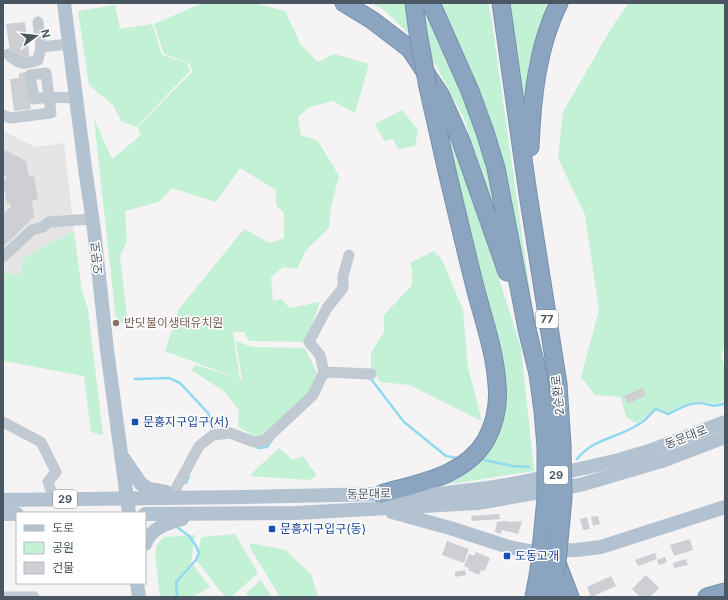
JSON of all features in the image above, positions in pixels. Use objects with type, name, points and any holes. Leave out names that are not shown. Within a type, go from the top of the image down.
[{"type":"highway","points":[[344,3],[372,20],[410,49],[441,96],[461,140],[527,329]]},
{"type":"highway","points":[[379,501],[438,478],[459,467],[473,455],[485,441],[493,423],[498,404],[495,366],[471,272],[428,87],[414,3]]},
{"type":"highway","points":[[431,3],[470,91],[496,168],[527,329]]},
{"type":"highway","points":[[501,3],[528,194]]},
{"type":"highway","points":[[528,194],[531,124],[536,78],[544,42],[559,3]]},
{"type":"highway","name":"2순환로","points":[[528,194],[558,384],[562,446],[563,498],[553,569],[551,597]]},
{"type":"highway","name":"2순환로","points":[[527,329],[538,374],[543,411],[546,447],[546,499],[553,569],[534,597]]},
{"type":"highway","points":[[553,569],[570,597]]},
{"type":"highway","points":[[707,597],[725,593]]},
{"type":"highway","points":[[719,597],[725,593]]},
{"type":"main road","name":"오문로","points":[[64,6],[129,512]]},
{"type":"main road","name":"동문대로","points":[[146,514],[296,513],[488,488],[576,471],[626,458],[725,422]]},
{"type":"main road","name":"동문대로","points":[[3,500],[193,498],[478,503],[580,485],[665,460],[725,437]]},
{"type":"main road","points":[[122,458],[141,484],[149,489],[193,498]]},
{"type":"main road","name":"동문대로","points":[[379,501],[450,528],[509,547],[529,551],[576,550],[601,547],[725,507]]},
{"type":"main road","points":[[3,514],[16,514]]},
{"type":"main road","points":[[146,542],[155,529],[170,522],[201,514]]},
{"type":"main road","points":[[137,584],[139,597]]},
{"type":"street","points":[[8,54],[16,62],[28,64],[38,60],[41,47],[38,22]]},
{"type":"street","points":[[41,47],[69,44]]},
{"type":"street","points":[[3,114],[10,118],[51,113],[49,97],[76,98]]},
{"type":"street","points":[[3,257],[32,230],[43,227],[49,222],[92,219]]},
{"type":"street","points":[[173,494],[199,446],[213,435],[230,433],[254,442],[265,440],[313,395],[324,372],[320,355],[309,342],[327,308],[343,288],[343,276],[348,255]]},
{"type":"street","points":[[324,372],[371,374]]},
{"type":"street","points":[[3,422],[33,436],[44,445],[56,472],[48,482],[54,499]]},
{"type":"street","points":[[3,597],[34,596]]},
{"type":"shaded area","points":[[3,131],[36,147],[64,143],[74,231],[25,257],[20,274],[3,273]]},
{"type":"green space","points":[[203,3],[254,3],[285,11],[301,45],[318,62],[334,54],[369,64],[355,113],[333,101],[310,107],[298,117],[301,135],[318,141],[339,176],[331,207],[329,228],[306,250],[297,269],[283,267],[271,277],[273,301],[281,299],[290,308],[320,302],[306,342],[249,341],[244,332],[233,332],[240,380],[242,380],[236,341],[252,347],[305,348],[318,375],[311,392],[266,434],[255,436],[238,427],[239,410],[225,392],[191,370],[196,365],[239,379],[165,351],[179,309],[244,229],[270,243],[284,238],[284,213],[276,205],[276,190],[240,168],[216,202],[172,188],[159,202],[125,211],[127,241],[120,256],[127,317],[117,329],[94,119],[112,159],[141,135],[137,127],[193,71],[189,63],[164,54],[154,24]]},
{"type":"green space","points":[[372,3],[407,3],[411,36],[385,11]]},
{"type":"green space","points":[[418,3],[423,3],[461,82],[480,138],[500,225],[463,116],[428,51]]},
{"type":"green space","points":[[436,3],[488,3],[491,15],[535,327],[531,303]]},
{"type":"green space","points":[[504,3],[549,3],[529,62],[522,124]]},
{"type":"green space","points":[[629,3],[725,3],[725,346],[721,355],[725,368],[725,399],[717,404],[697,401],[683,405],[668,412],[656,408],[637,423],[626,417],[621,397],[595,395],[581,377],[599,310],[585,215],[558,158],[563,112],[612,27]]},
{"type":"green space","points":[[115,5],[120,29],[152,24],[162,55],[187,63],[190,71],[136,127],[121,121],[113,105],[89,85],[78,11]]},
{"type":"green space","points":[[435,96],[451,127],[521,348],[534,471],[438,486],[464,473],[499,406]]},
{"type":"green space","points":[[402,110],[418,130],[415,146],[398,149],[393,139],[384,141],[375,124]]},
{"type":"green space","points":[[74,231],[82,292],[88,309],[103,435],[91,432],[84,376],[3,361],[3,273],[20,274],[25,257]]},
{"type":"green space","points":[[434,251],[442,260],[463,310],[468,368],[482,421],[410,385],[380,382],[371,368],[371,353],[384,332],[384,315],[412,285],[412,270],[410,263]]},
{"type":"green space","points":[[279,448],[293,460],[303,456],[317,476],[309,480],[249,476]]},
{"type":"green space","points":[[235,534],[258,573],[231,597],[225,597],[197,561],[201,537]]},
{"type":"green space","points":[[195,535],[191,562],[210,587],[193,597],[160,597],[155,553],[157,545],[164,537]]},
{"type":"green space","points":[[250,543],[285,550],[311,574],[318,597],[280,597],[250,548]]},
{"type":"green space","points":[[261,580],[272,597],[250,597],[246,593]]},
{"type":"building","points":[[25,22],[30,59],[22,60],[10,53],[6,24]]},
{"type":"building","points":[[26,72],[31,109],[14,111],[10,79],[19,78],[19,73]]},
{"type":"building","points":[[3,149],[26,161],[29,177],[34,176],[38,200],[32,200],[34,217],[3,247],[3,214],[11,207],[10,203],[7,204],[3,181],[7,180],[6,176],[3,175]]},
{"type":"building","points":[[642,388],[646,395],[628,404],[624,396]]},
{"type":"building","points":[[499,514],[500,519],[472,521],[471,516]]},
{"type":"building","points":[[598,516],[600,524],[593,526],[591,517]]},
{"type":"building","points":[[587,517],[590,529],[583,530],[580,519]]},
{"type":"building","points":[[522,521],[518,534],[502,530],[501,534],[495,532],[497,522]]},
{"type":"building","points":[[690,539],[693,550],[674,556],[670,545]]},
{"type":"building","points":[[447,541],[469,549],[464,563],[442,555]]},
{"type":"building","points":[[476,552],[490,558],[485,571],[481,570],[479,575],[468,570],[469,568],[464,566],[469,554],[474,556]]},
{"type":"building","points":[[655,553],[657,559],[638,566],[635,560]]},
{"type":"building","points":[[665,557],[667,562],[659,565],[657,560]]},
{"type":"building","points":[[686,559],[688,565],[674,568],[673,563]]},
{"type":"building","points":[[465,570],[466,575],[455,577],[455,572]]},
{"type":"building","points":[[646,575],[659,588],[650,597],[640,597],[632,589]]},
{"type":"building","points":[[611,576],[616,586],[591,597],[587,587]]},
{"type":"waterway","points":[[135,379],[169,378],[180,383],[208,413],[215,431]]},
{"type":"waterway","points":[[369,379],[371,379],[404,422],[446,456],[457,458]]},
{"type":"waterway","points":[[577,459],[589,448],[603,440],[625,432],[645,420],[656,409],[668,414],[686,405],[694,403],[714,406],[725,403]]},
{"type":"waterway","points":[[255,446],[258,448],[267,447],[272,440]]},
{"type":"waterway","points":[[484,460],[513,466],[529,467]]},
{"type":"waterway","points":[[186,483],[189,476]]},
{"type":"waterway","points":[[177,527],[189,536],[199,553],[196,560],[176,582],[177,597]]},
{"type":"place","name":"반딧불이생태유치원","points":[[116,323]]},
{"type":"place","name":"문흥지구입구(서)","points":[[135,422]]},
{"type":"place","name":"문흥지구입구(동)","points":[[272,529]]},
{"type":"place","name":"도동고개","points":[[507,556]]}]
